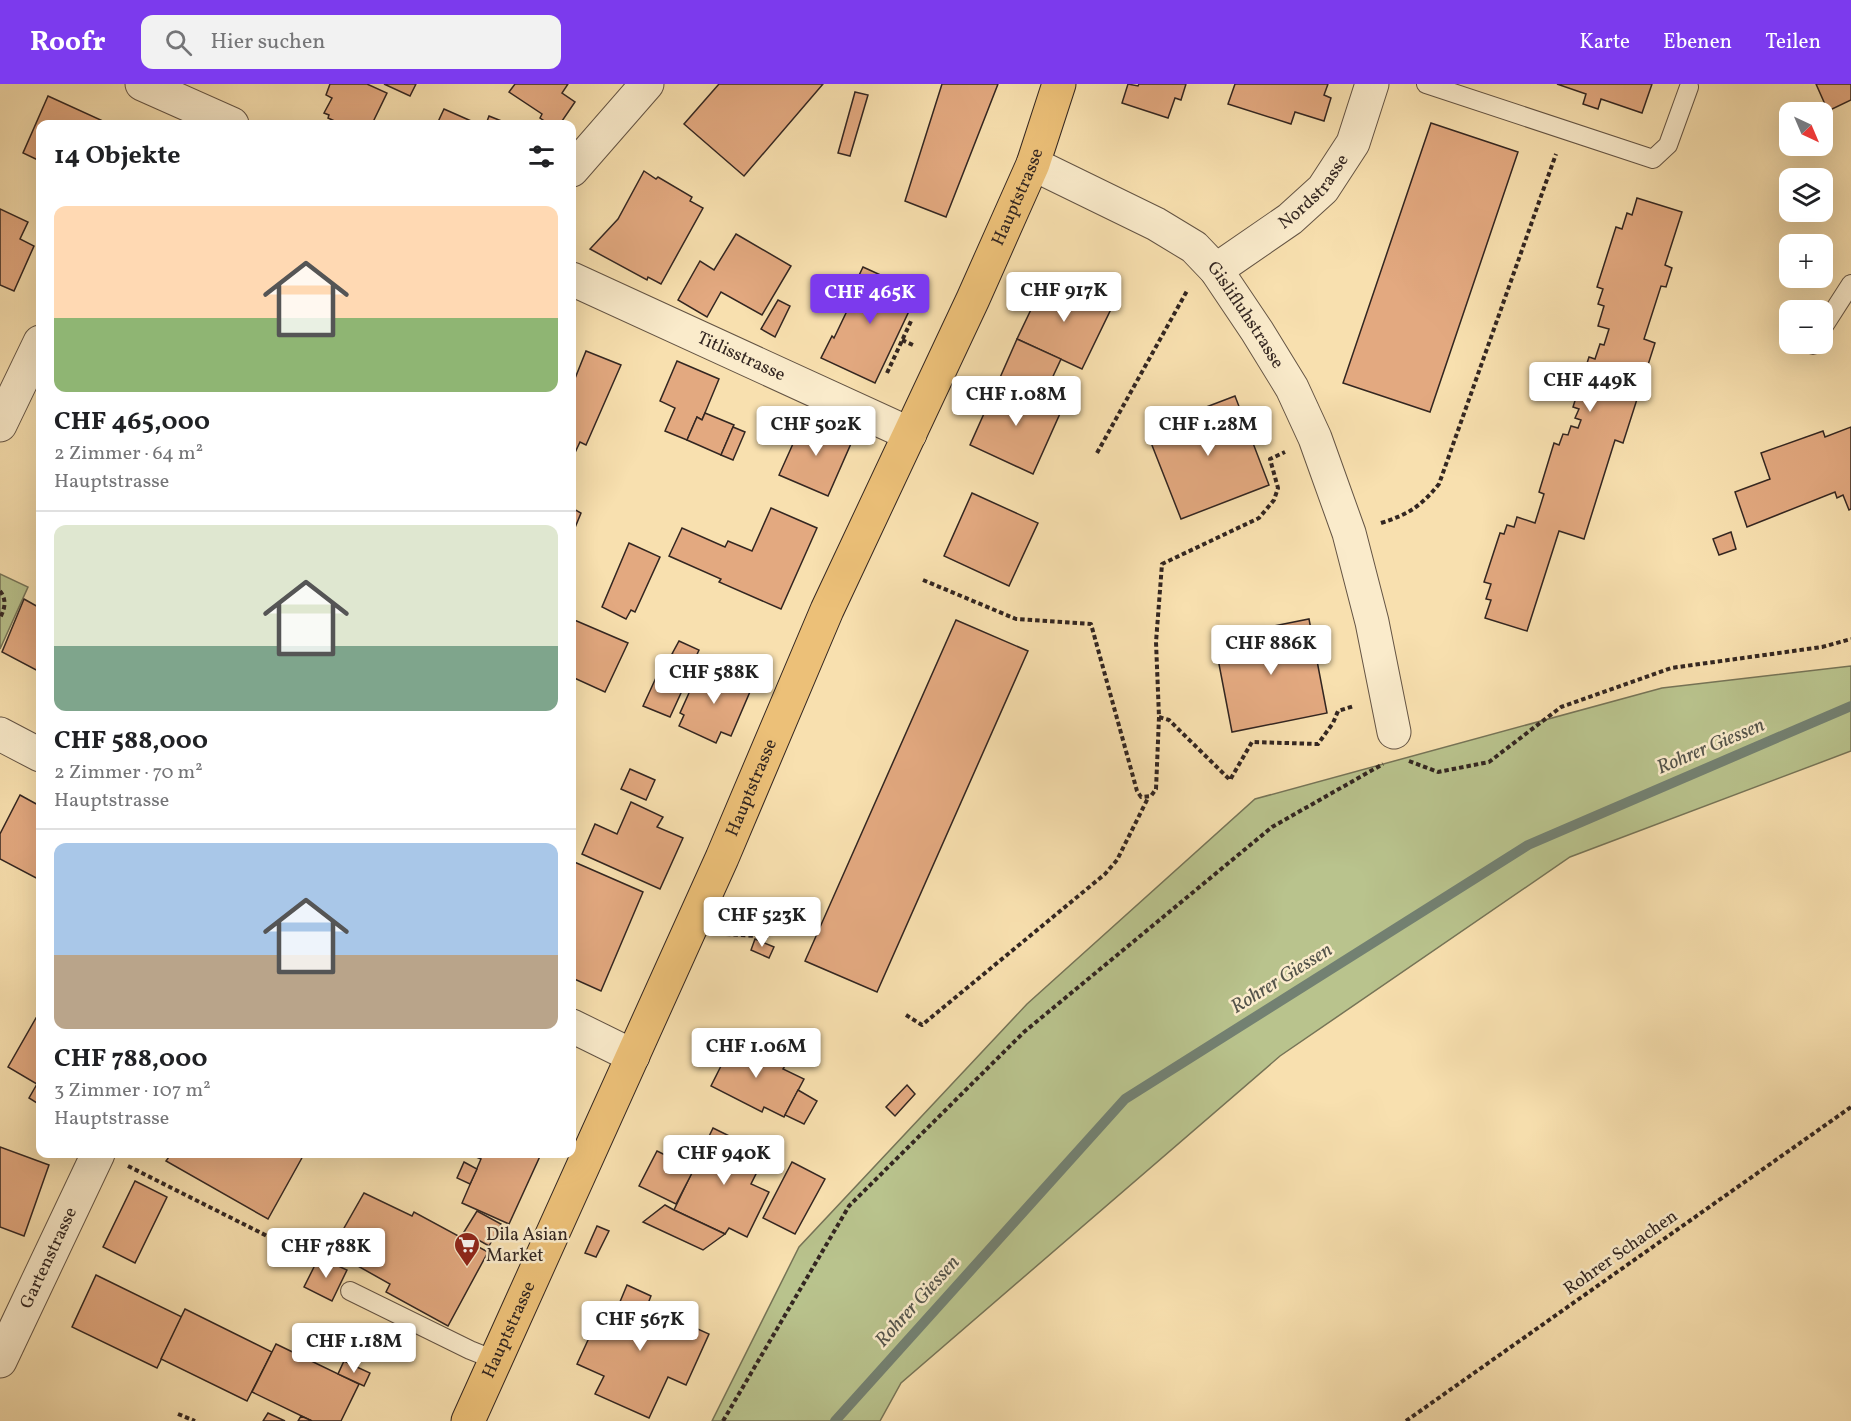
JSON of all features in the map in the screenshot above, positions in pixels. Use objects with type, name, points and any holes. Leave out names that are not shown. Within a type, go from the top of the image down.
[{"type":"main road","name":"Hauptstrasse","points":[[468,1421],[722,858],[827,610],[973,299],[1033,164],[1059,84]]},
{"type":"street","points":[[142,84],[223,120]]},
{"type":"street","points":[[576,165],[647,84]]},
{"type":"street","name":"Nordstrasse","points":[[1216,270],[1290,219],[1323,189],[1353,143],[1372,84]]},
{"type":"street","name":"Gislifluhstrasse","points":[[1033,164],[1156,224],[1194,247],[1216,270],[1257,331],[1292,388],[1315,438],[1349,533],[1400,746]]},
{"type":"street","name":"Titlisstrasse","points":[[576,281],[910,434]]},
{"type":"street","points":[[0,425],[36,350]]},
{"type":"street","points":[[0,734],[36,753]]},
{"type":"street","points":[[576,1028],[633,1056]]},
{"type":"street","name":"Gartenstrasse","points":[[0,1361],[111,1159]]},
{"type":"lane","points":[[1426,84],[1653,159],[1668,145],[1689,87]]},
{"type":"lane","points":[[1833,312],[1851,284]]},
{"type":"lane","points":[[350,1292],[495,1360]]},
{"type":"path","points":[[1349,533],[1406,515],[1429,497],[1439,484],[1564,130]]},
{"type":"path","points":[[1097,453],[1186,290],[1216,270]]},
{"type":"path","points":[[887,373],[912,319]]},
{"type":"path","points":[[906,1015],[922,1025],[1105,874],[1118,860],[1148,797],[1156,789],[1159,717],[1156,642],[1162,564],[1258,518],[1274,500],[1278,488],[1274,476]]},
{"type":"path","points":[[923,580],[1016,619],[1091,624],[1137,791],[1142,797],[1148,797]]},
{"type":"path","points":[[0,591],[4,596],[5,605],[0,618]]},
{"type":"path","points":[[1400,746],[1437,772],[1490,762],[1561,707],[1671,669],[1822,647],[1851,639]]},
{"type":"path","points":[[1159,717],[1170,720],[1230,780],[1252,742],[1318,744],[1333,723],[1338,711],[1387,697]]},
{"type":"path","points":[[723,1421],[849,1206],[1016,1040],[1272,827],[1386,762]]},
{"type":"path","points":[[732,935],[769,937]]},
{"type":"path","name":"Rohrer Schachen","points":[[1406,1421],[1851,1107]]},
{"type":"path","points":[[111,1159],[297,1251],[316,1249],[360,1273],[350,1292]]},
{"type":"path","points":[[178,1414],[195,1421]]},
{"type":"green space","points":[[0,574],[28,587],[0,649]]},
{"type":"green space","points":[[1851,666],[1851,751],[1570,857],[1280,1056],[901,1383],[880,1421],[712,1421],[799,1247],[1027,1004],[1255,799],[1662,688]]},
{"type":"building","points":[[330,84],[367,84],[387,93],[374,120],[332,120],[328,118],[329,115],[324,113],[332,98],[326,95]]},
{"type":"building","points":[[384,84],[416,84],[410,96]]},
{"type":"building","points":[[515,84],[568,84],[562,93],[575,102],[563,120],[543,120],[540,118],[542,114],[509,92]]},
{"type":"building","points":[[719,84],[823,84],[744,176],[684,124]]},
{"type":"building","points":[[942,84],[998,84],[946,217],[905,201]]},
{"type":"building","points":[[1128,84],[1138,86],[1139,84],[1186,84],[1181,100],[1175,98],[1168,118],[1122,103]]},
{"type":"building","points":[[1235,84],[1328,84],[1324,95],[1331,98],[1324,121],[1295,112],[1291,124],[1228,104]]},
{"type":"building","points":[[1557,84],[1652,84],[1642,113],[1601,99],[1598,109],[1583,104],[1586,94]]},
{"type":"building","points":[[1816,84],[1851,84],[1851,100],[1833,109],[1833,102],[1824,102]]},
{"type":"building","points":[[855,92],[868,95],[850,156],[838,153]]},
{"type":"building","points":[[48,96],[101,120],[37,120]]},
{"type":"building","points":[[444,109],[469,120],[439,120]]},
{"type":"building","points":[[489,116],[499,120],[488,120]]},
{"type":"building","points":[[36,123],[36,159],[23,153]]},
{"type":"building","points":[[1431,123],[1518,152],[1430,412],[1343,383]]},
{"type":"building","points":[[644,171],[692,197],[690,201],[703,208],[661,284],[648,277],[647,280],[590,249],[618,219]]},
{"type":"building","points":[[1637,198],[1682,212],[1665,265],[1672,268],[1666,287],[1661,286],[1644,339],[1655,343],[1623,443],[1615,440],[1584,539],[1559,531],[1527,631],[1485,618],[1491,600],[1486,599],[1491,584],[1484,582],[1500,533],[1504,534],[1507,525],[1514,527],[1517,517],[1535,523],[1544,494],[1539,492],[1554,443],[1559,445],[1563,434],[1568,435],[1571,426],[1578,428],[1581,420],[1575,418],[1579,409],[1573,407],[1589,357],[1595,359],[1600,344],[1604,345],[1609,329],[1598,326],[1604,306],[1598,304],[1603,289],[1597,287],[1616,227],[1622,229],[1627,213],[1632,215]]},
{"type":"building","points":[[0,209],[28,222],[20,239],[34,246],[14,291],[0,285]]},
{"type":"building","points":[[736,234],[791,266],[762,315],[721,292],[707,317],[678,300],[700,261],[714,270]]},
{"type":"building","points":[[863,267],[918,292],[875,383],[821,358],[832,336],[834,338],[857,290],[853,288]]},
{"type":"building","points":[[1047,276],[1112,307],[1082,369],[1017,339]]},
{"type":"building","points":[[778,300],[790,306],[775,337],[761,329]]},
{"type":"building","points":[[1017,339],[1061,359],[1042,400],[999,380]]},
{"type":"building","points":[[586,351],[621,365],[586,445],[580,442],[576,451],[576,376]]},
{"type":"building","points":[[677,361],[719,379],[702,420],[697,417],[687,440],[665,431],[675,408],[660,401]]},
{"type":"building","points":[[999,380],[1062,409],[1033,474],[970,445]]},
{"type":"building","points":[[1235,396],[1269,485],[1181,519],[1146,430]]},
{"type":"building","points":[[705,413],[734,425],[721,455],[687,440],[697,417],[702,420]]},
{"type":"building","points":[[805,417],[853,439],[828,496],[779,475]]},
{"type":"building","points":[[733,427],[745,432],[733,460],[721,455]]},
{"type":"building","points":[[1851,427],[1851,509],[1849,510],[1843,495],[1837,498],[1835,492],[1747,527],[1735,492],[1770,479],[1761,453],[1823,431],[1825,437]]},
{"type":"building","points":[[972,493],[1038,523],[1009,586],[944,556]]},
{"type":"building","points":[[771,508],[817,528],[781,609],[719,582],[721,579],[669,556],[682,528],[725,547],[728,541],[752,551]]},
{"type":"building","points":[[576,510],[581,513],[576,525]]},
{"type":"building","points":[[1731,532],[1736,549],[1719,555],[1713,539]]},
{"type":"building","points":[[629,543],[660,557],[635,612],[631,610],[626,619],[602,607]]},
{"type":"building","points":[[24,599],[36,606],[36,670],[2,652]]},
{"type":"building","points":[[1309,619],[1327,713],[1232,732],[1214,638]]},
{"type":"building","points":[[956,620],[1028,651],[877,992],[805,961]]},
{"type":"building","points":[[576,621],[628,643],[605,692],[576,679]]},
{"type":"building","points":[[679,641],[699,650],[693,663],[672,654]]},
{"type":"building","points":[[702,664],[711,668],[710,670],[752,687],[731,736],[721,732],[716,743],[679,726],[684,715],[680,713]]},
{"type":"building","points":[[660,669],[686,682],[670,717],[643,706]]},
{"type":"building","points":[[630,769],[655,780],[646,800],[621,789]]},
{"type":"building","points":[[20,795],[36,804],[36,878],[0,859],[0,834]]},
{"type":"building","points":[[631,802],[663,817],[657,827],[683,838],[660,889],[582,854],[595,824],[617,834]]},
{"type":"building","points":[[576,863],[643,892],[601,991],[576,980]]},
{"type":"building","points":[[755,939],[774,947],[769,958],[751,950]]},
{"type":"building","points":[[36,1018],[36,1083],[8,1067]]},
{"type":"building","points":[[736,1039],[786,1064],[783,1069],[804,1079],[784,1117],[764,1107],[762,1112],[711,1086],[724,1060],[721,1053],[726,1045],[733,1044]]},
{"type":"building","points":[[907,1085],[915,1094],[895,1116],[886,1107]]},
{"type":"building","points":[[36,1086],[36,1102],[29,1098]]},
{"type":"building","points":[[798,1090],[817,1101],[804,1124],[785,1115]]},
{"type":"building","points":[[713,1128],[766,1154],[751,1184],[769,1192],[747,1237],[729,1228],[725,1234],[674,1210]]},
{"type":"building","points":[[0,1147],[49,1165],[24,1236],[0,1227]]},
{"type":"building","points":[[657,1151],[694,1169],[676,1204],[639,1186]]},
{"type":"building","points":[[168,1158],[302,1158],[268,1219],[166,1161]]},
{"type":"building","points":[[479,1158],[539,1158],[509,1224],[462,1203],[481,1159]]},
{"type":"building","points":[[464,1162],[477,1169],[470,1184],[457,1178]]},
{"type":"building","points":[[792,1162],[825,1179],[795,1234],[763,1218]]},
{"type":"building","points":[[135,1181],[167,1197],[135,1263],[103,1247]]},
{"type":"building","points":[[364,1193],[412,1216],[414,1212],[488,1252],[448,1326],[386,1292],[390,1284],[331,1251]]},
{"type":"building","points":[[665,1205],[725,1234],[703,1250],[643,1222]]},
{"type":"building","points":[[477,1211],[501,1224],[489,1246],[464,1232]]},
{"type":"building","points":[[597,1226],[609,1231],[596,1257],[585,1253]]},
{"type":"building","points":[[319,1257],[347,1270],[332,1301],[304,1287]]},
{"type":"building","points":[[96,1275],[182,1317],[157,1368],[72,1327]]},
{"type":"building","points":[[627,1285],[651,1296],[647,1306],[709,1334],[686,1385],[668,1377],[649,1418],[595,1394],[604,1376],[577,1364],[605,1303],[617,1309]]},
{"type":"building","points":[[185,1309],[272,1352],[247,1401],[161,1359]]},
{"type":"building","points":[[276,1344],[359,1384],[341,1421],[312,1421],[252,1392]]},
{"type":"building","points":[[344,1361],[370,1373],[364,1386],[338,1374]]},
{"type":"building","points":[[268,1413],[285,1421],[263,1421]]},
{"type":"building","points":[[301,1416],[312,1421],[298,1421]]},
{"type":"waterway","name":"Rohrer Giessen","points":[[835,1421],[1125,1099],[1528,845],[1851,706]]},
{"type":"place","name":"Dila Asian Market","points":[[467,1268]]}]
